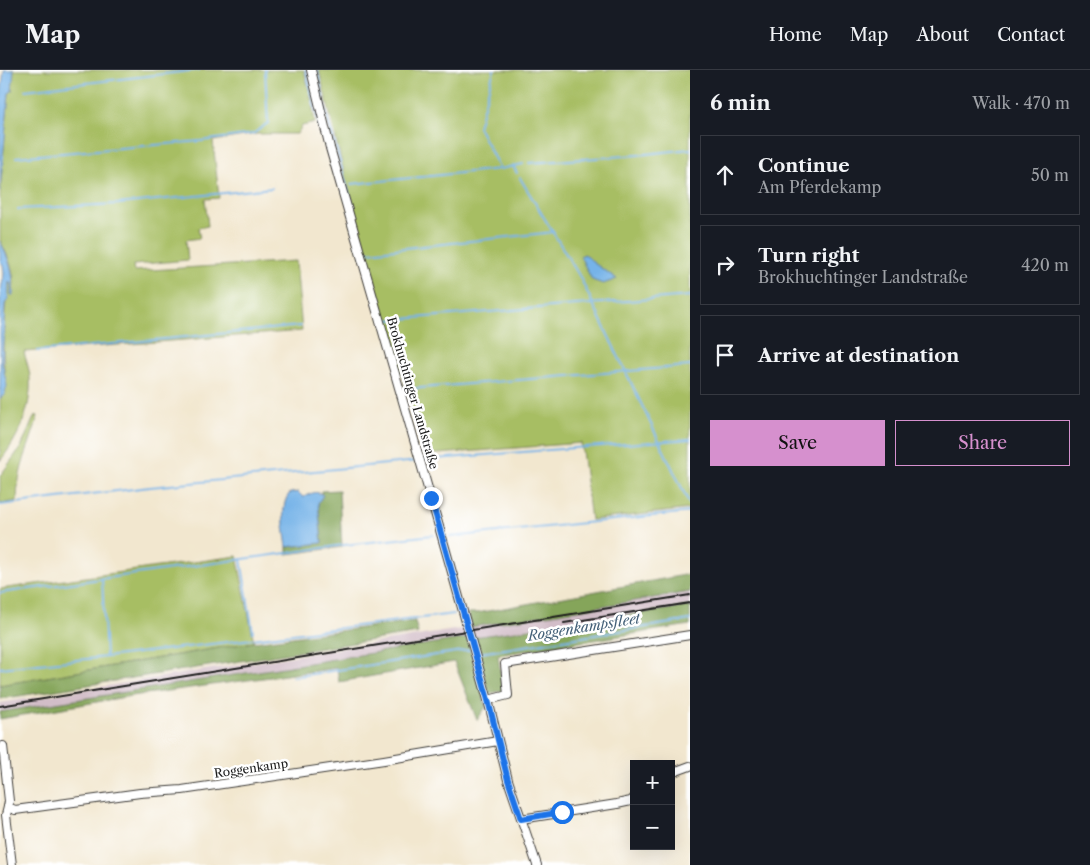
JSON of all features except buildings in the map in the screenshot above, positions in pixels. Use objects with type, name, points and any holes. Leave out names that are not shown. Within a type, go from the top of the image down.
[{"type":"street","name":"Brokhuchtinger Landstraße","points":[[311,70],[336,166],[498,741],[537,865]]},
{"type":"street","points":[[488,700],[508,695],[505,664],[690,634]]},
{"type":"street","name":"Roggenkamp","points":[[8,807],[15,810],[140,793],[182,790],[498,741]]},
{"type":"street","points":[[3,746],[9,801],[6,815],[12,865]]},
{"type":"street","points":[[675,771],[690,766]]},
{"type":"street","points":[[521,819],[630,801]]},
{"type":"shaded area","points":[[690,592],[690,606],[549,627],[544,626],[0,712],[0,703]]},
{"type":"green space","points":[[11,70],[304,70],[315,123],[302,126],[297,134],[257,134],[213,141],[219,198],[205,199],[208,226],[198,228],[200,238],[186,240],[188,260],[133,265],[134,271],[296,261],[302,331],[24,352],[30,376],[29,401],[18,433],[0,461],[0,400],[4,373],[5,314],[8,281],[11,285],[11,295],[14,282],[9,260],[0,241],[0,191],[9,93],[12,91]]},
{"type":"green space","points":[[319,70],[690,70],[690,509],[591,520],[581,443],[425,455],[346,180]]},
{"type":"green space","points":[[35,415],[38,416],[19,478],[17,501],[0,504],[0,476],[21,447]]},
{"type":"green space","points":[[339,490],[342,547],[287,554],[287,547],[322,543],[318,503],[322,495],[321,491]]},
{"type":"green space","points":[[237,556],[254,642],[0,685],[0,589]]},
{"type":"green space","points":[[690,574],[690,592],[471,627],[468,613],[477,613]]},
{"type":"green space","points":[[690,606],[690,625],[498,655],[503,691],[489,693],[474,637]]},
{"type":"green space","points":[[415,621],[418,633],[0,699],[0,685],[254,642]]},
{"type":"green space","points":[[467,638],[486,707],[477,720],[454,662],[339,682],[337,668],[131,696],[0,719],[0,712]]},
{"type":"water","points":[[4,70],[14,70],[12,91],[9,93],[0,191],[0,103]]},
{"type":"water","points":[[0,241],[11,268],[13,296],[11,295],[9,281],[8,299],[5,304],[2,361],[7,386],[4,395],[0,399],[0,294],[4,274],[3,265],[0,261]]},
{"type":"water","points":[[585,254],[594,263],[617,279],[603,284],[592,280],[580,256]]},
{"type":"water","points":[[298,492],[303,497],[315,492],[323,495],[318,503],[322,543],[287,547],[284,527],[285,504],[290,493]]},
{"type":"waterway","points":[[25,90],[199,70]]},
{"type":"waterway","points":[[16,157],[201,141],[253,134],[268,123],[265,70]]},
{"type":"waterway","points":[[306,70],[321,132]]},
{"type":"waterway","points":[[317,70],[328,121],[353,208]]},
{"type":"waterway","points":[[494,70],[478,127],[500,169]]},
{"type":"waterway","points":[[529,163],[690,149]]},
{"type":"waterway","points":[[351,184],[500,169],[523,164]]},
{"type":"waterway","points":[[513,166],[517,173]]},
{"type":"waterway","points":[[520,178],[580,277],[690,505]]},
{"type":"waterway","points":[[18,209],[118,204],[272,188]]},
{"type":"waterway","points":[[368,252],[554,232]]},
{"type":"waterway","points":[[388,320],[690,296]]},
{"type":"waterway","points":[[37,351],[301,326]]},
{"type":"waterway","points":[[408,389],[690,366]]},
{"type":"waterway","points":[[422,460],[690,439]]},
{"type":"waterway","points":[[0,505],[150,487],[418,461]]},
{"type":"waterway","points":[[450,537],[690,512]]},
{"type":"waterway","points":[[0,593],[344,545],[433,535]]},
{"type":"waterway","points":[[241,560],[253,632]]},
{"type":"waterway","points":[[102,578],[106,657]]},
{"type":"waterway","points":[[0,668],[106,657],[454,614]]},
{"type":"waterway","name":"Roggenkampsfleet","points":[[480,653],[690,620]]},
{"type":"waterway","name":"Roggenkampsfleet","points":[[292,677],[469,650]]},
{"type":"railway","points":[[0,706],[690,595]]},
{"type":"railway","points":[[564,623],[690,603]]},
{"type":"route","points":[[431,498],[488,700],[508,780],[521,819],[562,812]]}]
